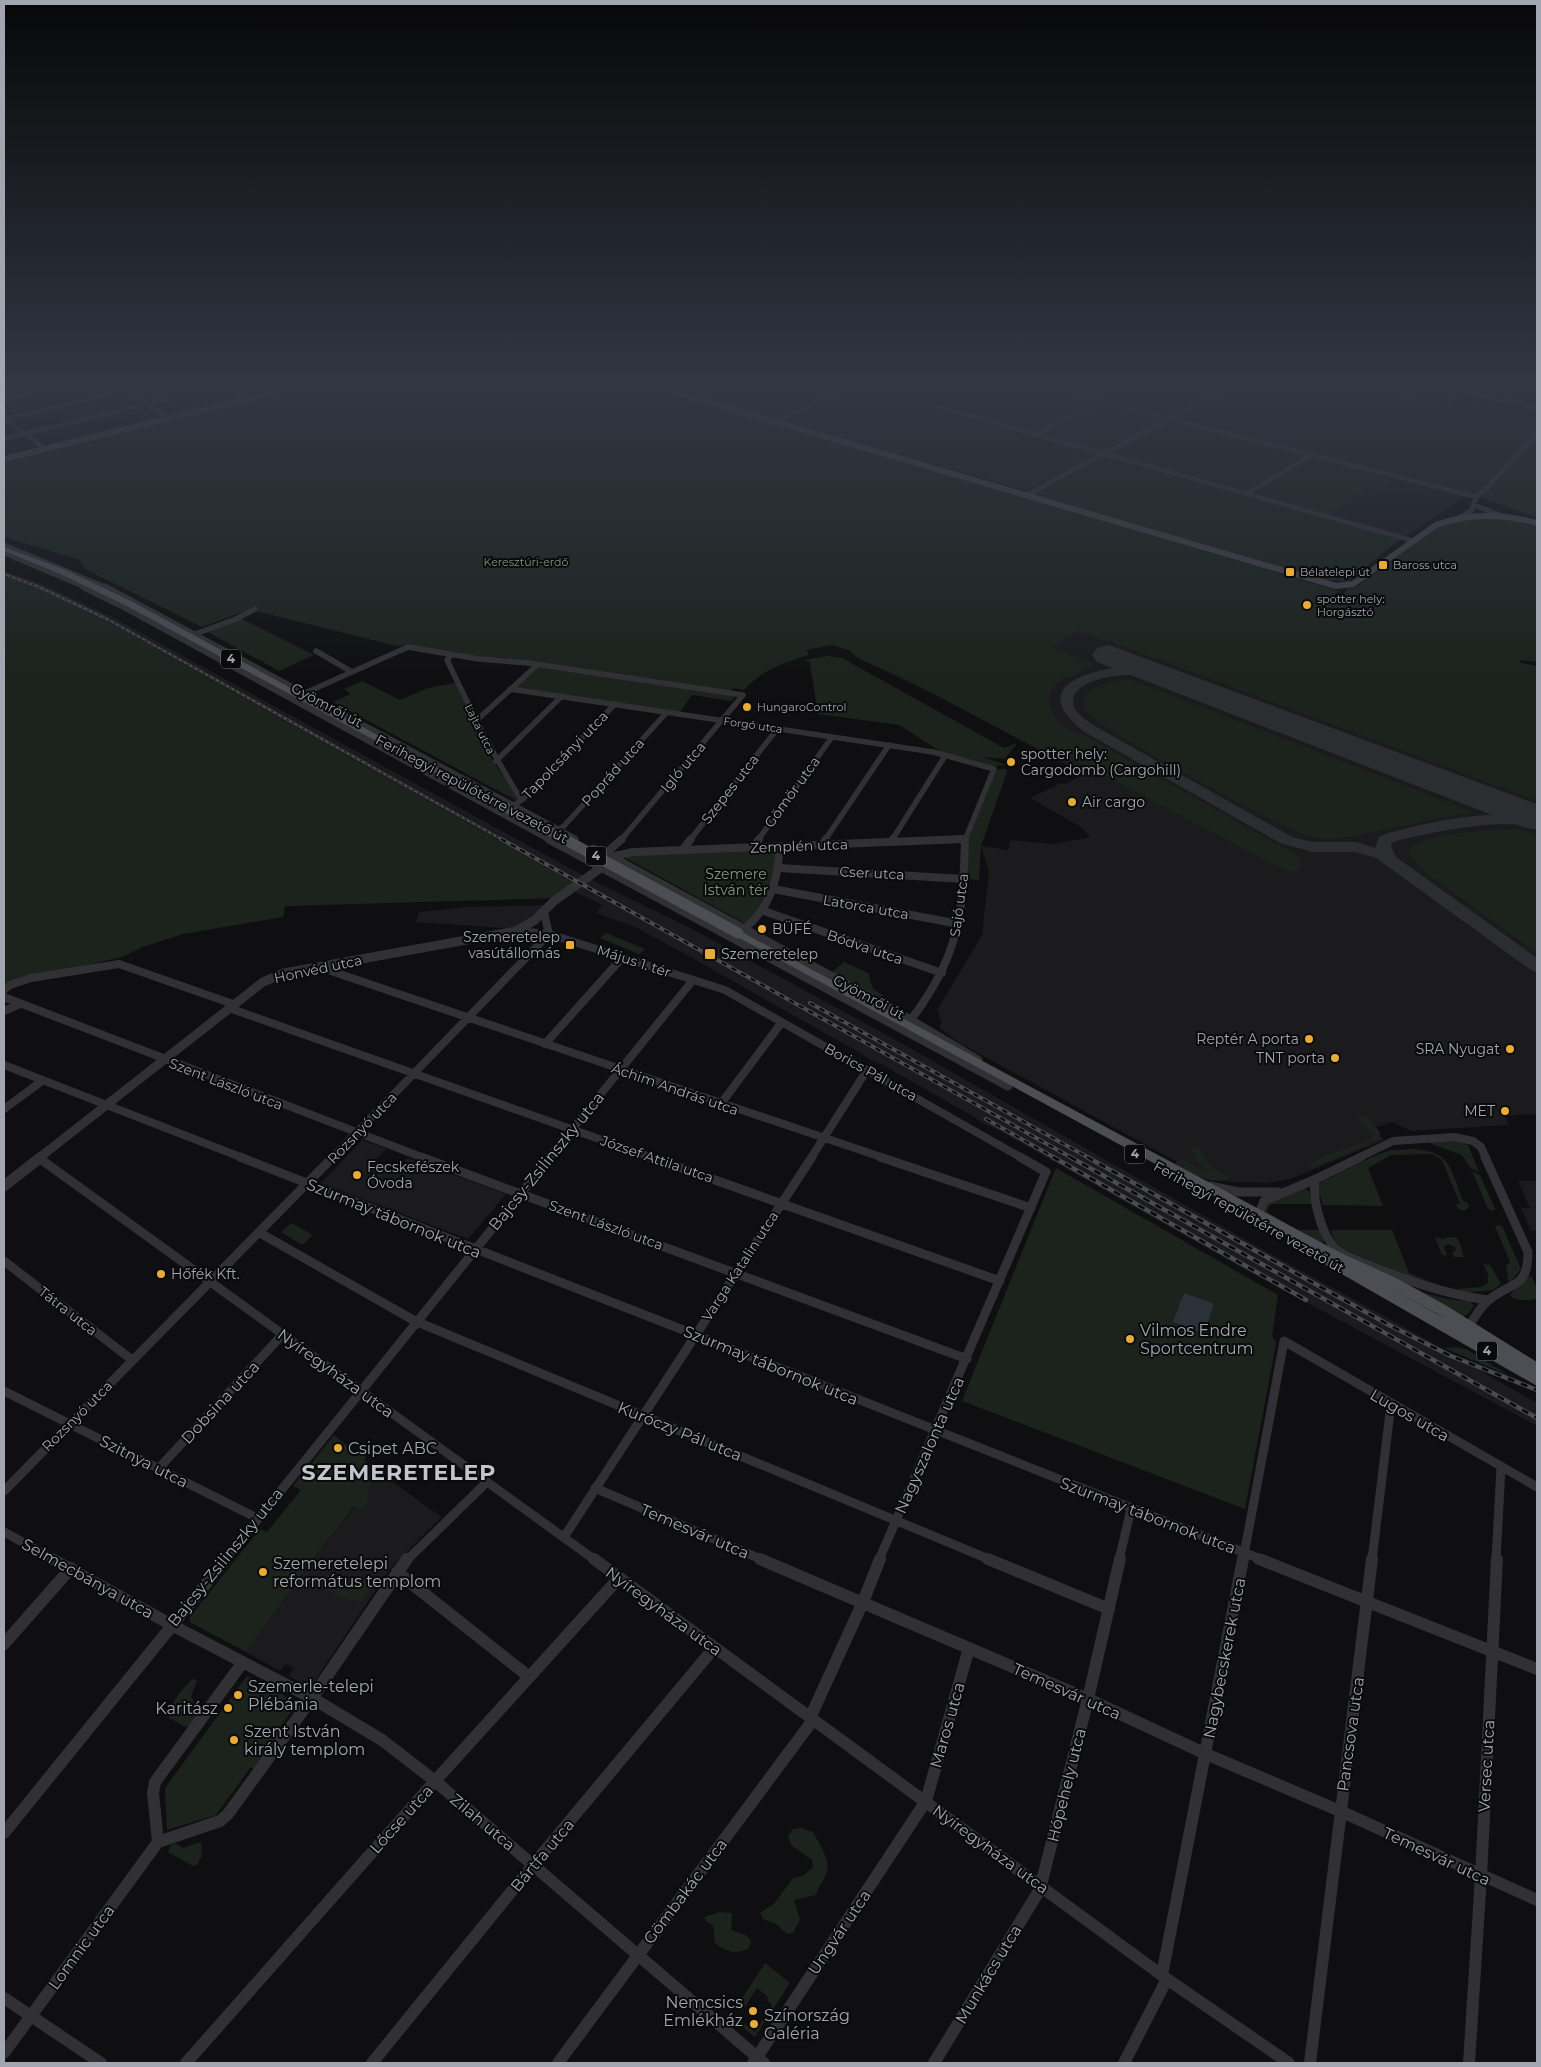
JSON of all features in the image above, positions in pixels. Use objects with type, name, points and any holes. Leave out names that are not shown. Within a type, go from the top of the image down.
[{"type":"main road","points":[[994,485],[1331,586],[1342,587],[1353,584],[1436,525],[1461,517],[1482,516],[1504,516],[1537,523]]},
{"type":"main road","name":"Ferihegyi repülőtérre vezető út","points":[[4,549],[63,572],[130,604],[740,932],[1011,1083],[1260,1218],[1391,1282],[1468,1326],[1537,1369]]},
{"type":"main road","name":"Ferihegyi repülőtérre vezető út","points":[[1011,1083],[1200,1183],[1537,1380]]},
{"type":"street","points":[[1026,495],[1044,485]]},
{"type":"street","points":[[1215,485],[1414,541]]},
{"type":"street","points":[[1246,494],[1260,485]]},
{"type":"street","points":[[1431,485],[1476,497]]},
{"type":"street","points":[[1461,517],[1468,514],[1474,505],[1473,502],[1476,497],[1489,485]]},
{"type":"street","points":[[1474,505],[1482,516]]},
{"type":"street","points":[[1474,505],[1504,516]]},
{"type":"street","name":"Gyömrői út","points":[[4,545],[87,578],[195,634],[558,830],[604,854],[614,857],[740,932],[910,1020],[1011,1083]]},
{"type":"street","name":"Gyömrői út","points":[[4,553],[61,576],[121,604],[580,856],[598,869],[1011,1083]]},
{"type":"street","points":[[195,634],[236,619],[255,609]]},
{"type":"street","points":[[305,693],[408,647],[537,665]]},
{"type":"street","points":[[316,651],[352,672]]},
{"type":"street","name":"Lajta utca","points":[[450,654],[447,660],[496,761],[523,799]]},
{"type":"street","points":[[476,721],[537,665]]},
{"type":"street","name":"Igló utca","points":[[537,665],[743,695],[615,848],[604,854]]},
{"type":"street","name":"Forgó utca","points":[[510,689],[933,752],[994,769],[965,839]]},
{"type":"street","points":[[496,761],[562,696]]},
{"type":"street","name":"Tapolcsányi utca","points":[[514,805],[523,799],[614,704]]},
{"type":"street","name":"Poprád utca","points":[[558,830],[564,826],[667,712]]},
{"type":"street","name":"Szepes utca","points":[[682,850],[778,728]]},
{"type":"street","name":"Gömör utca","points":[[752,848],[832,737]]},
{"type":"street","points":[[822,845],[889,745]]},
{"type":"street","points":[[891,842],[944,756]]},
{"type":"street","name":"Zemplén utca","points":[[614,857],[633,852],[965,839]]},
{"type":"street","name":"Sajó utca","points":[[910,1020],[942,973],[959,924],[964,879],[965,839]]},
{"type":"street","points":[[740,932],[761,910],[773,889],[779,868],[779,847]]},
{"type":"street","name":"Igló utca","points":[[614,857],[615,848]]},
{"type":"street","name":"Zemplén utca","points":[[615,848],[633,852]]},
{"type":"street","name":"Honvéd utca","points":[[598,869],[604,854]]},
{"type":"street","name":"Honvéd utca","points":[[4,1186],[256,986],[274,976],[516,931],[528,925],[564,893],[614,857]]},
{"type":"street","name":"Cser utca","points":[[779,868],[964,879]]},
{"type":"street","name":"Latorca utca","points":[[773,889],[959,924]]},
{"type":"street","name":"Bódva utca","points":[[761,910],[942,973]]},
{"type":"street","points":[[516,931],[549,934],[544,912]]},
{"type":"street","name":"Május 1. tér","points":[[549,934],[693,980]]},
{"type":"street","name":"Rozsnyó utca","points":[[4,1491],[132,1360],[213,1282],[549,934]]},
{"type":"street","points":[[545,1044],[622,958]]},
{"type":"street","name":"József Attila utca","points":[[4,990],[10,985],[31,978],[119,964],[414,1074],[781,1202],[1000,1281]]},
{"type":"street","name":"Áchim András utca","points":[[319,967],[720,1105],[1031,1208]]},
{"type":"street","name":"Borics Pál utca","points":[[693,980],[725,990],[1046,1172]]},
{"type":"street","name":"Bajcsy-Zsilinszky utca","points":[[4,1833],[415,1321],[693,980]]},
{"type":"street","points":[[4,997],[20,1004]]},
{"type":"street","points":[[4,1011],[20,1004]]},
{"type":"street","name":"Szent László utca","points":[[20,1004],[356,1133],[967,1359]]},
{"type":"street","points":[[720,1105],[782,1022]]},
{"type":"street","name":"Szurmay tábornok utca","points":[[4,1065],[308,1183],[474,1250],[696,1335],[1537,1669]]},
{"type":"street","name":"Varga Katalin utca","points":[[564,1536],[824,1139],[867,1070]]},
{"type":"street","points":[[4,1109],[42,1080]]},
{"type":"street","points":[[1260,1218],[1264,1201],[1316,1179],[1393,1141],[1454,1137],[1473,1141],[1478,1144],[1528,1252],[1529,1267],[1522,1281],[1488,1300],[1468,1326],[1454,1326],[1438,1321]]},
{"type":"street","name":"Nyíregyháza utca","points":[[39,1158],[213,1282],[282,1335],[564,1536],[714,1648],[1042,1885],[1164,1977],[1289,2063]]},
{"type":"street","name":"Nagyszalonta utca","points":[[812,1719],[863,1602],[895,1520],[967,1359],[1046,1172]]},
{"type":"street","points":[[1316,1179],[1312,1191],[1320,1217],[1328,1238],[1340,1252],[1421,1287],[1457,1297],[1488,1300]]},
{"type":"street","points":[[1200,1183],[1239,1192],[1282,1192]]},
{"type":"street","name":"Kuróczy Pál utca","points":[[260,1233],[415,1321],[1109,1609]]},
{"type":"street","name":"Tátra utca","points":[[4,1261],[132,1360]]},
{"type":"street","name":"Dobsina utca","points":[[158,1468],[282,1335]]},
{"type":"street","name":"Lugos utca","points":[[1284,1342],[1537,1487]]},
{"type":"street","name":"Nagybecskerek utca","points":[[1124,2063],[1164,1977],[1284,1342]]},
{"type":"street","name":"Szitnya utca","points":[[4,1391],[257,1518]]},
{"type":"street","name":"Pancsova utca","points":[[1310,2063],[1391,1404]]},
{"type":"street","name":"Versec utca","points":[[1469,2063],[1481,1876],[1501,1468]]},
{"type":"street","points":[[243,1662],[154,1782],[153,1793],[158,1842],[220,1821],[228,1814],[312,1698],[410,1555],[487,1482]]},
{"type":"street","name":"Temesvár utca","points":[[595,1488],[1088,1699],[1206,1754],[1340,1811],[1537,1900]]},
{"type":"street","name":"Hópehely utca","points":[[1042,1885],[1088,1699],[1131,1509]]},
{"type":"street","name":"Selmecbánya utca","points":[[4,1532],[171,1624]]},
{"type":"street","points":[[4,1644],[71,1568]]},
{"type":"street","points":[[397,1572],[528,1676]]},
{"type":"street","name":"Lőcse utca","points":[[186,2063],[528,1676],[619,1578]]},
{"type":"street","name":"Zilah utca","points":[[171,1624],[312,1698],[382,1740],[435,1781],[638,1954],[758,2061]]},
{"type":"street","name":"Bártfa utca","points":[[372,2063],[533,1865],[714,1648]]},
{"type":"street","name":"Maros utca","points":[[926,1801],[969,1648]]},
{"type":"street","name":"Gömbakác utca","points":[[558,2063],[812,1719]]},
{"type":"street","name":"Ungvár utca","points":[[758,2061],[926,1801]]},
{"type":"street","name":"Lomnic utca","points":[[4,2053],[158,1842]]},
{"type":"street","name":"Munkács utca","points":[[934,2063],[1042,1885]]},
{"type":"street","points":[[4,1998],[101,2063]]},
{"type":"shaded area","points":[[1373,485],[1424,485],[1465,496],[1405,537],[1329,515]]},
{"type":"shaded area","points":[[835,524],[970,528],[973,526],[1433,648],[1537,666],[1537,1118],[1535,1114],[1505,1116],[1509,1125],[1411,1131],[1392,1122],[1373,1128],[1384,1140],[1290,1179],[1268,1183],[1230,1182],[1199,1174],[956,1041],[939,1027],[942,1022],[937,1010],[982,935],[989,872],[981,846],[1008,850],[1010,840],[1053,844],[1090,837],[1081,827],[1030,798],[1084,774],[958,706],[858,658],[849,650],[696,600]]},
{"type":"shaded area","points":[[4,571],[44,585],[112,617],[584,876],[694,930],[903,1044],[1260,1248],[1537,1403],[1537,1426],[1248,1271],[998,1130],[982,1123],[881,1064],[870,1060],[694,959],[635,927],[596,913],[602,905],[569,889],[576,884],[105,620],[37,587],[4,576]]},
{"type":"shaded area","points":[[545,905],[533,918],[516,929],[416,922],[419,912],[468,907]]},
{"type":"shaded area","points":[[362,1140],[386,1149],[375,1161],[397,1169],[408,1158],[506,1194],[468,1239],[321,1183]]},
{"type":"shaded area","points":[[1518,1181],[1537,1181],[1537,1231],[1531,1231],[1521,1208],[1530,1208]]},
{"type":"shaded area","points":[[1184,1293],[1214,1304],[1204,1333],[1173,1322]]},
{"type":"shaded area","points":[[382,1474],[441,1517],[389,1570],[310,1688],[289,1676],[294,1668],[286,1664],[280,1671],[246,1652],[316,1555]]},
{"type":"green space","name":"Keresztúri-erdő","points":[[4,485],[985,485],[1339,591],[1329,598],[1340,596],[1348,588],[1357,586],[1441,524],[1478,518],[1506,519],[1537,526],[1537,662],[1521,660],[1518,662],[1537,666],[1537,801],[1079,630],[1051,647],[1094,664],[1071,678],[1066,676],[1051,691],[1049,701],[1051,707],[1058,720],[1064,726],[1076,733],[1082,734],[1298,856],[1301,862],[1299,870],[1293,872],[1282,869],[1091,768],[1066,758],[1060,761],[906,679],[858,658],[849,650],[832,645],[806,650],[809,655],[766,672],[744,690],[733,688],[730,691],[496,657],[493,659],[408,645],[397,646],[252,610],[202,627],[85,569],[80,560],[4,537]]},
{"type":"green space","points":[[1008,485],[1038,485],[1027,491]]},
{"type":"green space","points":[[1048,485],[1373,485],[1329,515],[1401,539],[1348,581],[1324,580],[1032,494]]},
{"type":"green space","points":[[1376,485],[1388,485],[1384,488]]},
{"type":"green space","points":[[1438,485],[1537,485],[1537,518],[1472,494]]},
{"type":"green space","points":[[4,576],[37,587],[105,620],[573,882],[557,898],[285,906],[283,917],[183,934],[143,947],[122,957],[4,984]]},
{"type":"green space","points":[[240,618],[314,655],[279,671],[206,631]]},
{"type":"green space","points":[[827,656],[842,658],[1004,748],[1017,743],[1005,759],[982,757],[1007,765],[992,766],[946,755],[899,725],[818,714],[810,662],[805,660]]},
{"type":"green space","points":[[538,667],[736,696],[731,701],[692,695],[680,712],[515,688]]},
{"type":"green space","points":[[1120,680],[1132,680],[1473,812],[1348,837],[1328,839],[1309,836],[1264,816],[1190,777],[1120,735],[1085,709],[1083,702],[1089,692],[1094,688]]},
{"type":"green space","points":[[362,681],[400,700],[428,688],[455,683],[490,756],[518,799],[517,801],[333,702],[351,694],[344,689]]},
{"type":"green space","points":[[997,769],[1006,769],[1007,772],[981,846],[979,880],[968,879],[968,839]]},
{"type":"green space","points":[[1519,829],[1537,836],[1537,953],[1425,872],[1407,852],[1424,841],[1438,837],[1468,832]]},
{"type":"green space","name":"Szemere István tér","points":[[777,849],[774,870],[768,889],[746,924],[624,857],[628,854]]},
{"type":"green space","points":[[606,933],[645,949],[639,954],[600,938]]},
{"type":"green space","points":[[844,962],[868,973],[873,989],[883,995],[880,999],[832,972]]},
{"type":"green space","points":[[1366,1116],[1380,1132],[1379,1139],[1313,1168],[1308,1165],[1326,1155],[1370,1140],[1373,1134],[1358,1118]]},
{"type":"green space","points":[[1452,1139],[1468,1145],[1479,1172],[1470,1168],[1462,1155],[1431,1144],[1429,1141]]},
{"type":"green space","points":[[1198,1147],[1212,1167],[1228,1177],[1228,1179],[1222,1181],[1208,1180],[1194,1175],[1175,1164],[1179,1159],[1210,1172],[1199,1164],[1191,1149]]},
{"type":"green space","points":[[1417,1149],[1429,1151],[1444,1159],[1449,1165],[1463,1201],[1468,1203],[1469,1207],[1464,1211],[1455,1204],[1460,1204],[1442,1160],[1432,1154],[1391,1155],[1368,1168],[1383,1206],[1323,1205],[1318,1189],[1321,1182],[1372,1157],[1391,1150]]},
{"type":"green space","name":"Vilmos Endre Sportcentrum","points":[[1056,1168],[1278,1295],[1272,1336],[1276,1343],[1245,1509],[962,1401]]},
{"type":"green space","points":[[1472,1171],[1480,1175],[1495,1209],[1494,1211],[1488,1209]]},
{"type":"green space","points":[[1304,1189],[1309,1191],[1313,1204],[1272,1204],[1267,1212],[1295,1229],[1265,1213],[1265,1205]]},
{"type":"green space","points":[[292,1223],[313,1235],[302,1245],[281,1232]]},
{"type":"green space","points":[[1495,1226],[1502,1226],[1521,1269],[1510,1282],[1506,1266],[1510,1262]]},
{"type":"green space","points":[[1297,1230],[1320,1230],[1324,1241],[1322,1243]]},
{"type":"green space","points":[[1392,1230],[1409,1273],[1456,1291],[1440,1289],[1343,1249],[1335,1241],[1331,1231]]},
{"type":"green space","points":[[1435,1237],[1442,1239],[1456,1237],[1464,1257],[1454,1257],[1452,1253],[1456,1250],[1455,1247],[1448,1244],[1444,1247],[1447,1256],[1442,1255]]},
{"type":"green space","points":[[1483,1264],[1490,1265],[1501,1284],[1493,1290],[1461,1293],[1458,1289],[1481,1287],[1488,1283],[1488,1274]]},
{"type":"green space","points":[[1529,1276],[1532,1277],[1537,1289],[1537,1299],[1520,1300],[1510,1296],[1514,1291]]},
{"type":"green space","points":[[1395,1280],[1451,1300],[1470,1301],[1474,1306],[1468,1314],[1462,1317]]},
{"type":"green space","points":[[1457,1347],[1466,1349],[1510,1376],[1444,1348]]},
{"type":"green space","points":[[334,1435],[357,1454],[361,1451],[366,1456],[364,1460],[382,1474],[368,1490],[364,1508],[362,1510],[354,1507],[316,1555],[246,1652],[190,1622],[190,1617],[260,1529],[267,1532],[301,1490],[293,1486]]},
{"type":"green space","points":[[326,1577],[338,1583],[365,1579],[373,1585],[361,1602],[346,1599],[310,1583],[312,1579]]},
{"type":"green space","points":[[247,1676],[298,1703],[280,1727],[283,1735],[259,1768],[250,1768],[216,1815],[167,1830],[165,1788]]},
{"type":"green space","points":[[192,1679],[197,1680],[191,1696],[196,1715],[190,1726],[186,1727],[169,1718],[171,1707],[180,1692]]},
{"type":"green space","points":[[802,1828],[813,1832],[826,1858],[827,1869],[816,1895],[794,1900],[800,1920],[793,1933],[787,1934],[776,1924],[763,1919],[760,1913],[774,1904],[793,1878],[803,1876],[813,1867],[812,1860],[791,1845],[788,1836],[793,1829]]},
{"type":"green space","points":[[201,1842],[202,1856],[197,1865],[193,1866],[168,1852],[170,1846],[175,1843],[183,1848]]},
{"type":"green space","points":[[720,1912],[732,1913],[731,1930],[746,1935],[751,1941],[749,1948],[735,1952],[723,1949],[715,1943],[713,1926],[704,1917]]},
{"type":"green space","points":[[765,1963],[790,1983],[755,2037],[735,2021],[737,2018],[755,2032],[772,2005],[767,2000],[768,1997],[757,1988],[744,2008],[739,2003]]},
{"type":"taxiway","points":[[1174,680],[1155,674],[1128,671],[1093,676],[1072,689],[1066,697],[1067,706],[1074,717],[1088,728],[1286,840],[1313,847],[1356,847],[1382,855],[1537,966]]},
{"type":"taxiway","points":[[1389,859],[1384,852],[1383,846],[1385,840],[1394,836],[1483,820],[1519,819],[1537,821]]},
{"type":"runway","points":[[1109,655],[1537,818]]},
{"type":"railway","points":[[4,574],[39,587],[107,619],[503,840]]},
{"type":"railway","points":[[501,839],[1072,1158]]},
{"type":"railway","points":[[810,1003],[1089,1158]]},
{"type":"railway","points":[[986,1119],[1055,1158]]},
{"type":"railway","points":[[1053,1157],[1306,1300]]},
{"type":"railway","points":[[1070,1157],[1537,1418]]},
{"type":"railway","points":[[1087,1157],[1389,1325],[1451,1356],[1537,1390]]},
{"type":"place","name":"Baross utca","points":[[1383,565]]},
{"type":"place","name":"Bélatelepi út","points":[[1290,572]]},
{"type":"place","name":"spotter hely: Horgásztó","points":[[1307,605]]},
{"type":"place","name":"HungaroControl","points":[[747,707]]},
{"type":"place","name":"spotter hely: Cargodomb (Cargohill)","points":[[1011,762]]},
{"type":"place","name":"Air cargo","points":[[1072,802]]},
{"type":"place","name":"BÜFÉ","points":[[762,929]]},
{"type":"place","name":"Szemeretelep vasútállomás","points":[[570,945]]},
{"type":"place","name":"Szemeretelep","points":[[710,954]]},
{"type":"place","name":"Reptér A porta","points":[[1309,1039]]},
{"type":"place","name":"SRA Nyugat","points":[[1510,1049]]},
{"type":"place","name":"TNT porta","points":[[1335,1058]]},
{"type":"place","name":"MET","points":[[1505,1111]]},
{"type":"place","name":"Fecskefészek Óvoda","points":[[357,1175]]},
{"type":"place","name":"Hőfék Kft.","points":[[161,1274]]},
{"type":"place","name":"Vilmos Endre Sportcentrum","points":[[1130,1339]]},
{"type":"place","name":"Csipet ABC","points":[[338,1448]]},
{"type":"place","name":"Szemeretelepi református templom","points":[[263,1572]]},
{"type":"place","name":"Szemerle-telepi Plébánia","points":[[238,1695]]},
{"type":"place","name":"Karitász","points":[[228,1708]]},
{"type":"place","name":"Szent István király templom","points":[[234,1740]]},
{"type":"place","name":"Nemcsics Emlékház","points":[[753,2011]]},
{"type":"place","name":"Színország Galéria","points":[[754,2024]]},
{"type":"district","name":"SZEMERETELEP","points":[[399,1472]]}]
